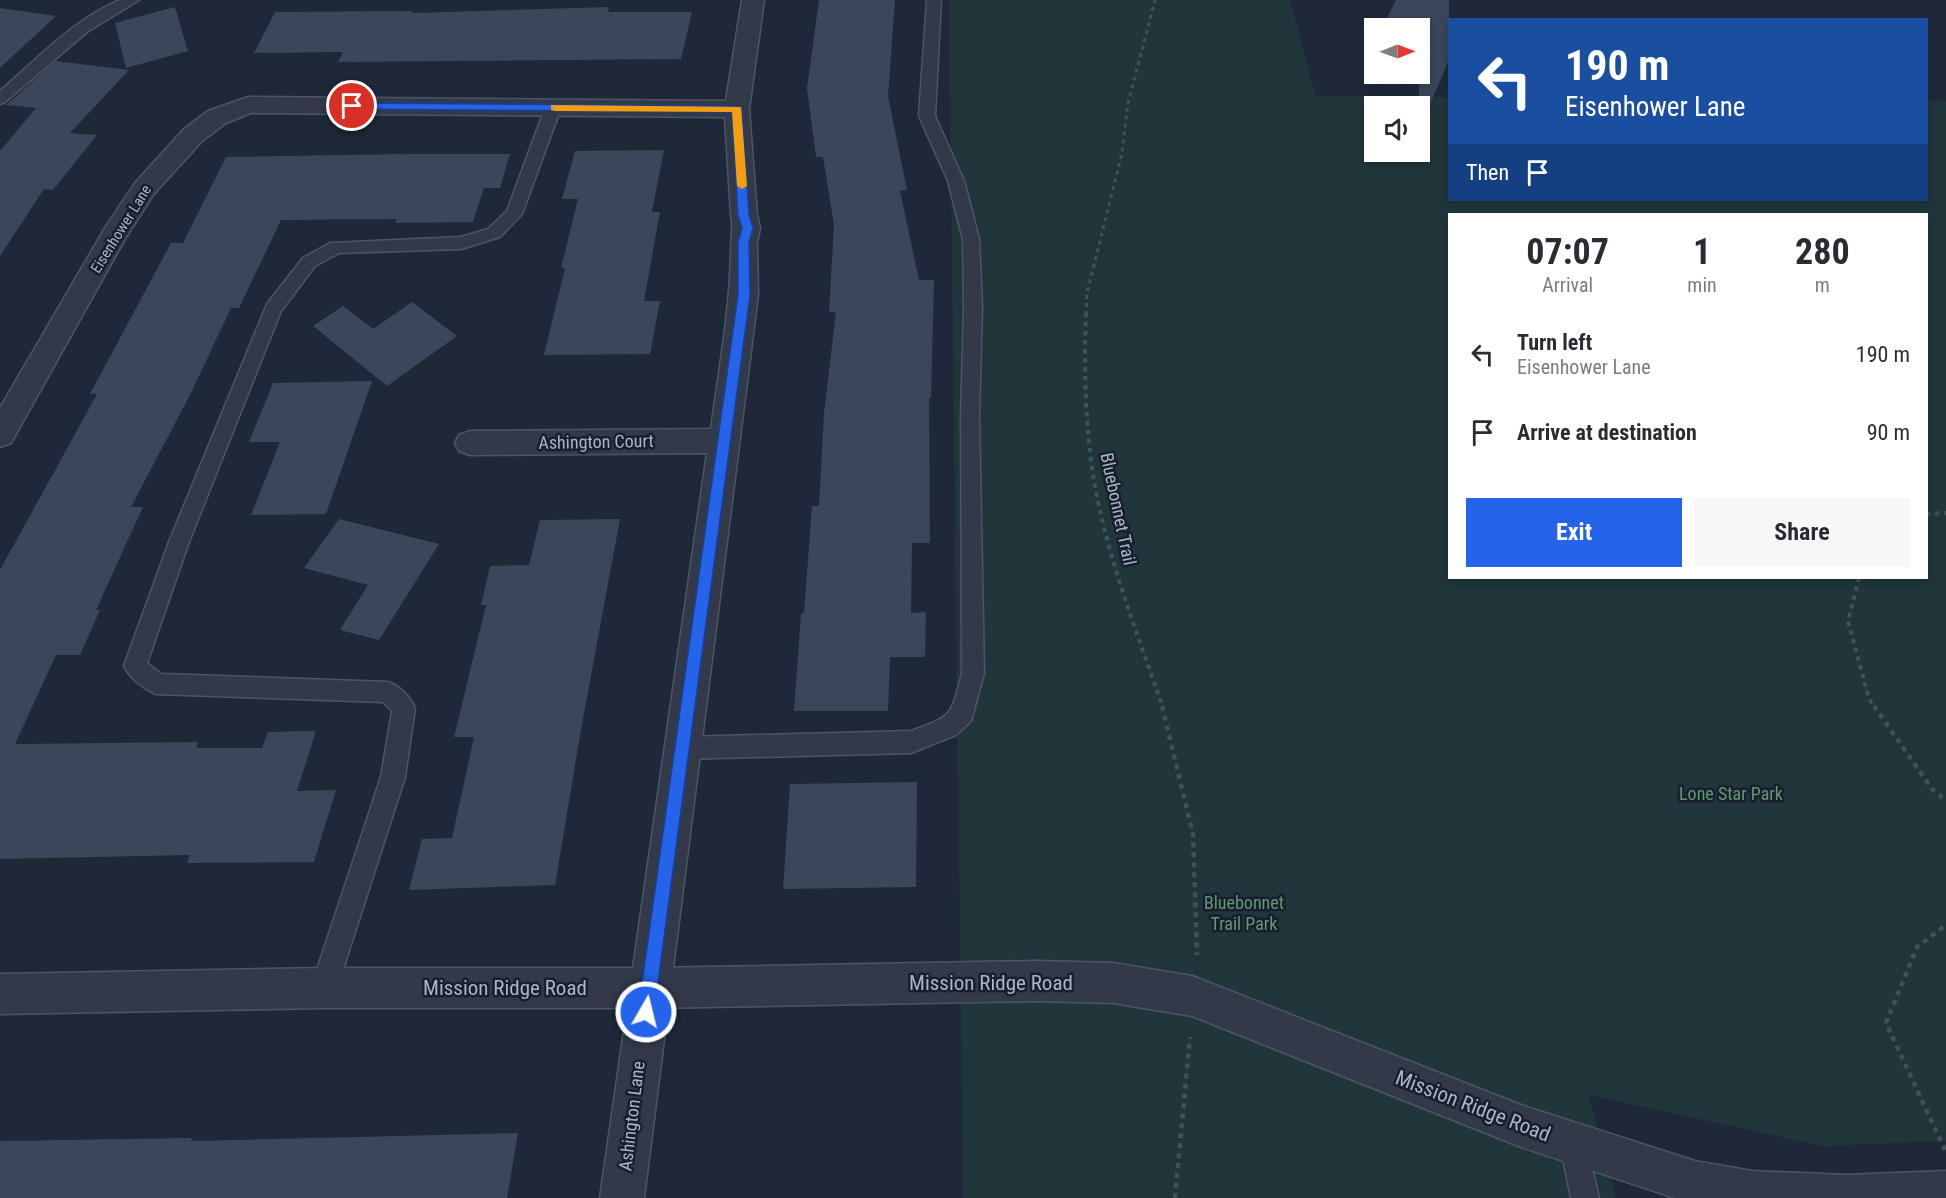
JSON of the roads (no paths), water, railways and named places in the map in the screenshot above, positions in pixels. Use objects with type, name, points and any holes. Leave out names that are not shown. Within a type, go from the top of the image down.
[{"type":"street","name":"Ashington Lane","points":[[622,1198],[744,295],[744,243],[747,228],[744,215],[737,109],[753,0]]},
{"type":"street","name":"Eisenhower Lane","points":[[0,435],[114,236],[144,189],[193,135],[217,117],[248,105],[737,109]]},
{"type":"street","name":"Ashington Court","points":[[470,443],[723,441]]},
{"type":"street","name":"Mission Ridge Road","points":[[0,994],[324,988],[649,988],[1038,981],[1113,983],[1192,996],[1521,1126],[1695,1183],[1752,1193],[1846,1197],[1933,1195]]},
{"type":"lane","points":[[0,99],[89,24],[117,4],[132,0]]},
{"type":"lane","points":[[682,748],[911,742],[948,728],[963,714],[973,673],[970,417],[973,307],[971,239],[956,181],[927,116],[934,0]]},
{"type":"lane","points":[[324,988],[393,777],[404,708],[388,692],[156,684],[135,666],[178,542],[273,309],[309,262],[336,248],[461,243],[494,233],[514,214],[553,108]]},
{"type":"lane","points":[[1574,1144],[1585,1198]]},
{"type":"park label","name":"Lone Star Park","points":[[1731,794]]},
{"type":"park label","name":"Bluebonnet Trail Park","points":[[1244,913]]}]
